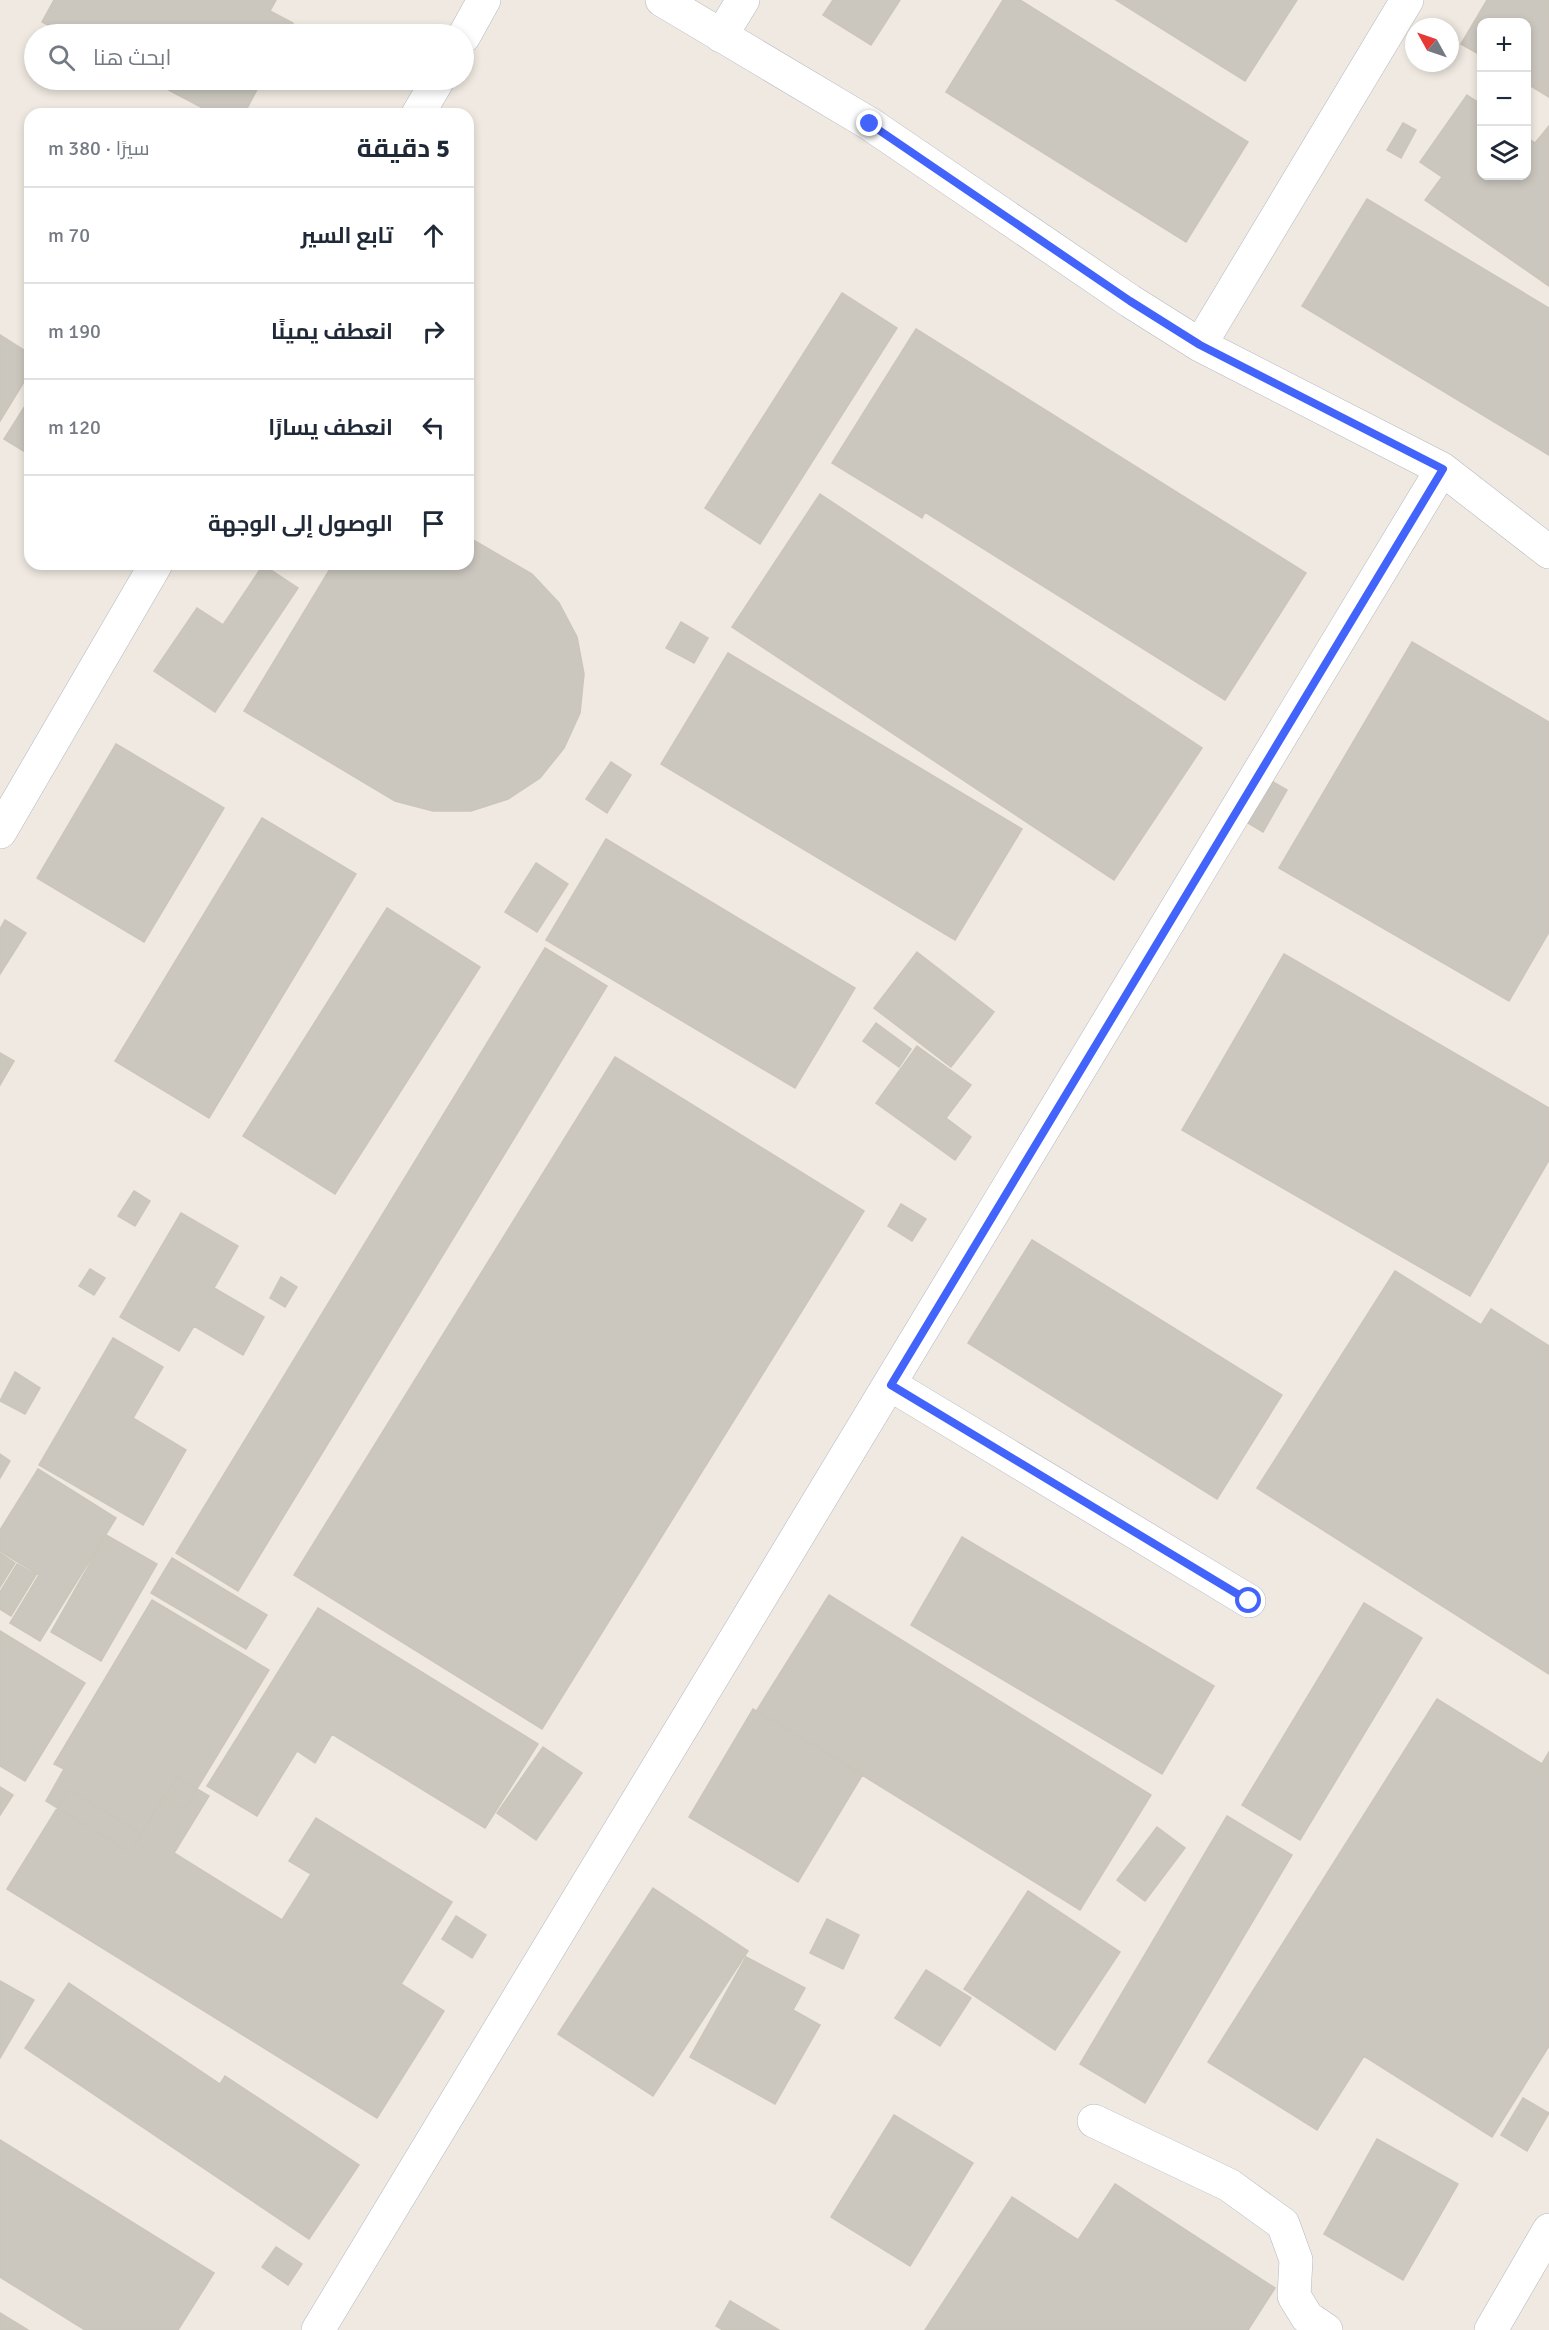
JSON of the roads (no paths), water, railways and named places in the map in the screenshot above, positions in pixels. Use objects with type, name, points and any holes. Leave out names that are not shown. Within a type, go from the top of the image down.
[{"type":"street","points":[[471,24],[484,0]]},
{"type":"street","points":[[662,0],[870,124],[1130,301],[1200,345],[1443,469],[1549,552]]},
{"type":"street","points":[[721,36],[743,0]]},
{"type":"street","points":[[1200,345],[1407,0]]},
{"type":"street","points":[[422,108],[432,90]]},
{"type":"street","points":[[318,2330],[1443,469]]},
{"type":"street","points":[[0,832],[153,570]]},
{"type":"street","points":[[891,1385],[1249,1601]]},
{"type":"street","points":[[1094,2121],[1229,2185],[1283,2224],[1296,2260],[1294,2296],[1307,2318],[1326,2330]]},
{"type":"street","points":[[1491,2330],[1549,2230]]}]
